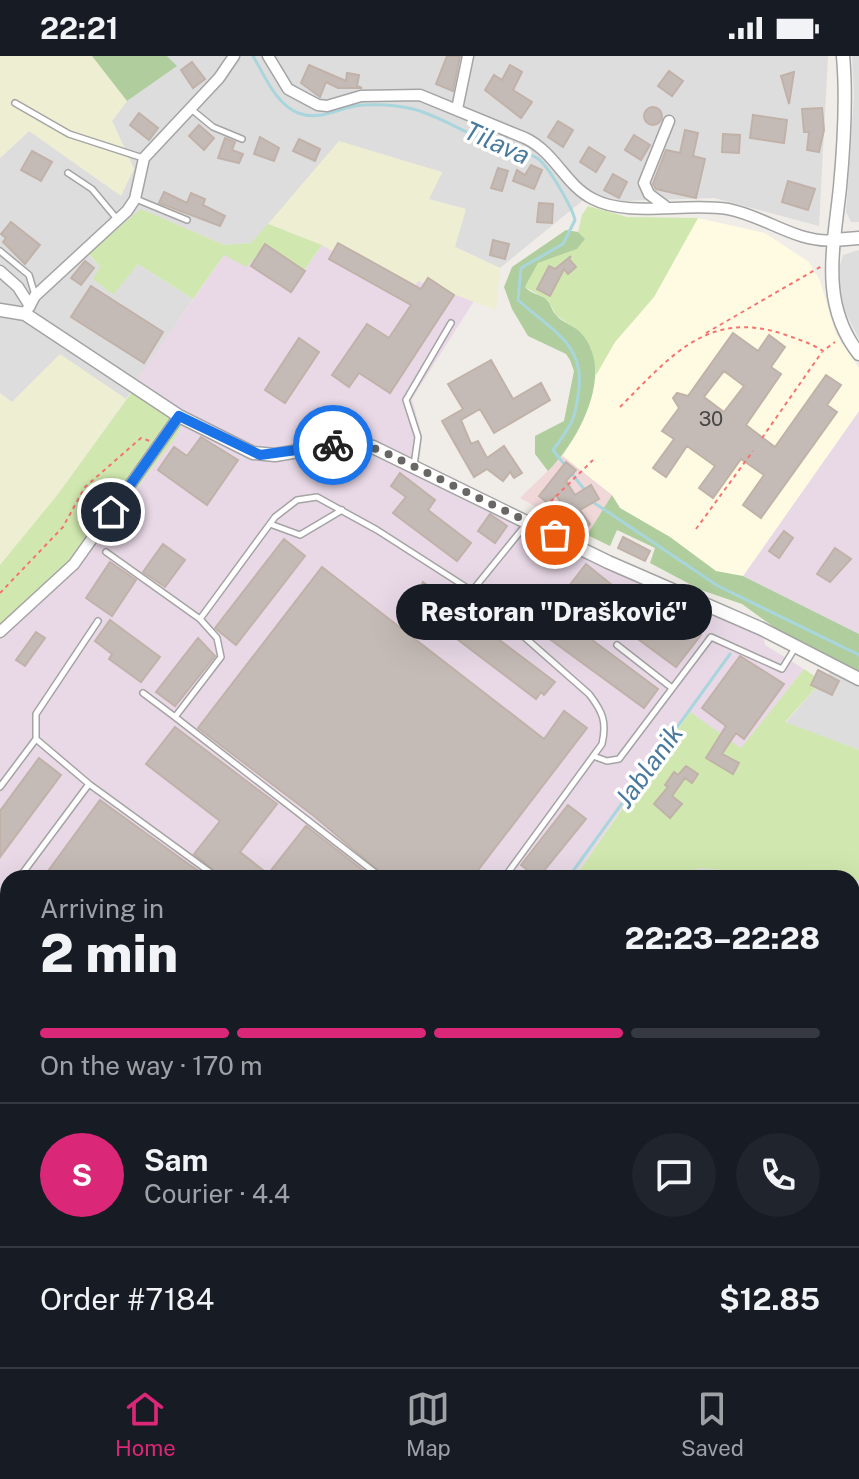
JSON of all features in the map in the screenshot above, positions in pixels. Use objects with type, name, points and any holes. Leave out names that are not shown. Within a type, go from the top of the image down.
[{"type":"street","points":[[268,56],[288,89],[318,105],[327,106],[361,96],[420,95],[457,109],[493,128],[538,144],[557,162],[574,187],[590,198],[617,207],[732,210],[767,220],[812,241],[859,238]]},
{"type":"street","points":[[457,109],[468,56]]},
{"type":"street","points":[[843,56],[844,123],[831,263],[833,302],[845,334],[859,354]]},
{"type":"street","points":[[0,310],[30,305],[117,219],[135,199],[144,158],[190,109],[231,57]]},
{"type":"street","points":[[667,207],[649,194],[644,183],[669,121]]},
{"type":"street","points":[[0,271],[18,287],[30,305],[179,416],[260,455],[346,443],[373,447],[648,581],[762,629],[859,679]]},
{"type":"street","points":[[0,632],[74,564],[179,416]]},
{"type":"lane","points":[[15,103],[69,134],[144,158]]},
{"type":"lane","points":[[190,109],[213,127],[242,139]]},
{"type":"lane","points":[[68,173],[92,189],[117,219]]},
{"type":"lane","points":[[135,199],[187,220]]},
{"type":"lane","points":[[0,251],[29,275],[30,305]]},
{"type":"lane","points":[[414,465],[418,437],[406,400],[451,323]]},
{"type":"lane","points":[[200,619],[270,524],[297,500],[317,497],[472,591],[589,694],[603,712],[606,728],[602,744],[510,870]]},
{"type":"lane","points":[[270,524],[300,535],[342,510]]},
{"type":"lane","points":[[472,591],[528,522]]},
{"type":"lane","points":[[106,552],[200,619],[217,638],[221,657],[175,717]]},
{"type":"lane","points":[[0,787],[36,739],[36,714],[98,621]]},
{"type":"lane","points":[[593,756],[607,761],[619,759],[711,637],[782,669],[795,648]]},
{"type":"lane","points":[[617,645],[672,688]]},
{"type":"lane","points":[[143,693],[372,870]]},
{"type":"lane","points":[[36,739],[89,784],[207,870]]},
{"type":"lane","points":[[25,870],[89,784]]},
{"type":"path","points":[[620,407],[676,352],[813,269],[831,263]]},
{"type":"path","points":[[702,335],[739,326],[758,327],[823,351]]},
{"type":"path","points":[[762,438],[823,351],[845,334]]},
{"type":"path","points":[[0,593],[63,527],[85,487],[116,456],[141,438],[159,443]]},
{"type":"path","points":[[696,529],[753,451]]},
{"type":"path","points":[[528,522],[593,460]]},
{"type":"shaded area","points":[[167,56],[828,56],[819,226],[714,198],[622,201],[592,193],[500,268],[455,247],[428,199],[442,173],[252,243],[224,245],[142,210],[88,254],[100,267],[112,295],[138,264],[193,299],[126,399],[60,355],[11,403],[0,393],[0,158],[29,131],[134,169],[112,121],[127,101],[176,66]]},
{"type":"shaded area","points":[[852,56],[859,56],[859,222],[851,222],[846,212],[854,97]]},
{"type":"shaded area","points":[[698,218],[765,233],[809,262],[820,281],[836,334],[859,368],[859,411],[743,576],[716,572],[670,537],[620,508],[612,495],[563,456],[591,400],[596,375],[615,342],[654,297]]},
{"type":"shaded area","points":[[322,245],[409,294],[418,280],[474,301],[412,399],[422,436],[418,474],[762,629],[765,645],[804,669],[741,749],[689,712],[580,870],[0,870],[0,639],[71,573],[174,440],[187,416],[135,383],[224,255],[260,253],[299,277]]},
{"type":"shaded area","points":[[859,250],[859,339],[840,302],[838,272],[843,255]]},
{"type":"shaded area","points":[[859,411],[859,634],[743,576]]},
{"type":"shaded area","points":[[563,456],[612,495],[587,535],[520,498]]},
{"type":"shaded area","points":[[838,663],[859,671],[859,750],[785,723]]},
{"type":"green space","points":[[0,56],[92,56],[127,101],[112,121],[134,169],[121,196],[29,131],[0,158]]},
{"type":"green space","points":[[92,56],[167,56],[177,66],[127,101]]},
{"type":"green space","points":[[339,141],[442,172],[429,199],[466,209],[455,247],[500,268],[496,310],[418,281],[410,294],[322,245],[268,224]]},
{"type":"green space","points":[[588,206],[627,217],[698,218],[654,297],[615,342],[596,375],[591,348],[580,332],[556,315],[548,300],[525,287],[538,263],[577,249],[584,239],[578,232]]},
{"type":"green space","points":[[141,209],[224,245],[251,243],[268,224],[322,245],[299,277],[260,253],[246,267],[224,255],[193,299],[138,264],[113,295],[93,279],[100,267],[88,253]]},
{"type":"green space","points":[[566,230],[578,232],[585,239],[577,249],[538,263],[525,287],[546,299],[559,318],[581,333],[591,349],[595,366],[594,385],[581,424],[548,471],[535,454],[535,436],[564,421],[574,371],[566,354],[528,336],[512,309],[504,287],[512,267]]},
{"type":"green space","points":[[60,354],[126,399],[58,494],[0,565],[0,393],[12,402]]},
{"type":"green space","points":[[137,385],[187,416],[174,440],[71,573],[0,639],[0,565],[58,494]]},
{"type":"green space","points":[[612,495],[620,508],[670,537],[716,571],[743,576],[859,634],[859,671],[789,638],[742,604],[701,590],[650,563],[655,548],[617,530],[610,546],[587,535]]},
{"type":"green space","points":[[804,669],[822,681],[785,722],[859,750],[859,870],[580,870],[690,712],[741,748]]},
{"type":"building","points":[[447,56],[460,56],[453,91],[436,84]]},
{"type":"building","points":[[192,62],[205,79],[193,88],[181,70]]},
{"type":"building","points":[[309,65],[346,81],[347,73],[359,75],[357,86],[362,88],[338,88],[326,82],[320,97],[301,83]]},
{"type":"building","points":[[510,65],[522,72],[513,90],[532,102],[521,118],[485,90],[494,75],[502,80]]},
{"type":"building","points":[[669,71],[683,81],[672,96],[658,86]]},
{"type":"building","points":[[794,72],[789,104],[781,76]]},
{"type":"building","points":[[649,107],[657,107],[662,116],[660,123],[649,125],[644,120],[644,112]]},
{"type":"building","points":[[822,108],[824,130],[819,152],[807,150],[809,132],[804,132],[802,109]]},
{"type":"building","points":[[139,113],[158,128],[149,140],[130,125]]},
{"type":"building","points":[[753,115],[787,120],[784,143],[750,138]]},
{"type":"building","points":[[558,121],[573,130],[563,147],[548,137]]},
{"type":"building","points":[[199,125],[214,138],[204,150],[189,136]]},
{"type":"building","points":[[685,130],[698,133],[693,156],[705,159],[696,198],[656,189],[653,184],[666,150],[680,153]]},
{"type":"building","points":[[723,134],[740,135],[739,153],[722,152]]},
{"type":"building","points":[[634,135],[650,145],[641,160],[625,150]]},
{"type":"building","points":[[260,137],[279,148],[274,161],[254,154]]},
{"type":"building","points":[[225,138],[235,142],[232,150],[243,154],[239,163],[218,158]]},
{"type":"building","points":[[299,139],[320,149],[315,161],[293,151]]},
{"type":"building","points":[[589,147],[605,157],[596,172],[580,162]]},
{"type":"building","points":[[32,151],[52,162],[41,181],[21,170]]},
{"type":"building","points":[[531,165],[542,170],[534,189],[513,181],[517,170],[525,175]]},
{"type":"building","points":[[498,168],[508,171],[502,191],[491,188]]},
{"type":"building","points":[[613,174],[627,182],[619,198],[604,190]]},
{"type":"building","points":[[788,181],[815,189],[808,210],[782,202]]},
{"type":"building","points":[[164,192],[187,203],[191,193],[205,199],[203,205],[225,216],[220,226],[159,203]]},
{"type":"building","points":[[539,203],[553,204],[552,223],[537,222]]},
{"type":"building","points":[[11,222],[40,245],[25,264],[3,242],[6,238],[1,234]]},
{"type":"building","points":[[493,240],[509,244],[505,259],[490,255]]},
{"type":"building","points":[[338,243],[421,289],[428,278],[454,295],[390,393],[359,373],[349,387],[332,375],[367,324],[389,338],[411,305],[329,259]]},
{"type":"building","points":[[265,244],[305,271],[291,292],[251,266]]},
{"type":"building","points":[[571,256],[569,259],[576,267],[568,274],[564,269],[550,296],[537,289],[549,266],[555,269]]},
{"type":"building","points":[[85,261],[94,268],[81,285],[71,278]]},
{"type":"building","points":[[91,286],[163,332],[144,363],[71,317]]},
{"type":"building","points":[[733,333],[758,351],[769,335],[785,347],[771,367],[781,374],[746,425],[775,447],[826,375],[841,385],[827,405],[837,412],[761,518],[743,505],[764,475],[741,459],[713,498],[699,488],[715,466],[687,446],[666,477],[653,468],[674,439],[662,431],[679,408],[673,398],[677,393],[688,396]],"holes":[[[724,371],[744,386],[724,412],[704,397]]]},
{"type":"building","points":[[299,338],[319,352],[285,403],[265,390]]},
{"type":"building","points":[[491,360],[513,399],[541,383],[550,400],[494,433],[480,409],[461,420],[471,444],[478,441],[487,458],[504,446],[522,473],[514,478],[510,472],[503,481],[487,469],[474,477],[442,421],[463,409],[448,384]]},
{"type":"building","points":[[201,437],[238,460],[207,505],[158,470],[174,447],[187,456]]},
{"type":"building","points":[[566,462],[576,470],[566,481],[575,495],[591,485],[599,499],[580,510],[590,524],[582,530],[577,523],[575,525],[556,495],[549,504],[539,496]]},
{"type":"building","points":[[400,473],[435,500],[428,510],[471,543],[457,561],[393,513],[406,497],[391,486]]},
{"type":"building","points":[[490,514],[507,526],[495,543],[478,531]]},
{"type":"building","points":[[784,531],[793,538],[779,558],[769,551]]},
{"type":"building","points":[[623,537],[650,551],[645,561],[618,548]]},
{"type":"building","points":[[284,539],[305,556],[236,645],[215,628]]},
{"type":"building","points":[[163,544],[185,560],[165,587],[143,572]]},
{"type":"building","points":[[835,548],[851,559],[830,582],[817,574]]},
{"type":"building","points":[[110,562],[136,580],[112,616],[86,598]]},
{"type":"building","points":[[586,564],[654,619],[664,606],[701,635],[676,667],[589,603],[572,625],[658,689],[644,708],[536,629]]},
{"type":"building","points":[[322,567],[544,739],[564,711],[587,728],[478,870],[378,870],[314,816],[198,728]]},
{"type":"building","points":[[423,582],[555,682],[536,699],[412,605]]},
{"type":"building","points":[[110,620],[160,657],[141,682],[109,659],[112,654],[95,641]]},
{"type":"building","points":[[36,632],[45,638],[25,666],[16,660]]},
{"type":"building","points":[[198,638],[215,656],[175,706],[156,692]]},
{"type":"building","points":[[740,656],[784,684],[744,739],[736,733],[722,754],[739,763],[733,774],[706,758],[726,726],[702,708]]},
{"type":"building","points":[[818,670],[839,681],[832,695],[811,685]]},
{"type":"building","points":[[175,727],[277,804],[240,852],[263,870],[213,870],[194,854],[220,821],[146,764]]},
{"type":"building","points":[[39,758],[61,775],[0,857],[0,811]]},
{"type":"building","points":[[686,766],[698,774],[692,783],[685,778],[672,796],[682,804],[670,818],[654,804],[668,787],[665,785],[674,772],[678,775]]},
{"type":"building","points":[[100,800],[197,870],[49,870]]},
{"type":"building","points":[[568,805],[586,819],[545,870],[528,870],[521,865]]},
{"type":"building","points":[[306,826],[363,870],[271,870]]},
{"type":"waterway","name":"Tilava","points":[[253,56],[277,96],[298,113],[315,116],[363,105],[414,109],[490,143],[531,155],[547,169],[575,220],[563,244],[521,268],[518,300],[562,337],[576,359],[579,388],[574,415],[553,450],[564,464]]},
{"type":"waterway","name":"Tilava","points":[[572,474],[584,489]]},
{"type":"waterway","name":"Tilava","points":[[593,502],[718,586],[859,655]]},
{"type":"waterway","name":"Jablanik","points":[[574,870],[730,654]]},
{"type":"way so far","points":[[333,445],[355,443],[373,447],[555,535]]},
{"type":"place","name":"Restoran \"Drašković\"","points":[[555,535]]},
{"type":"route","points":[[111,512],[179,416],[260,455],[333,445]]}]
